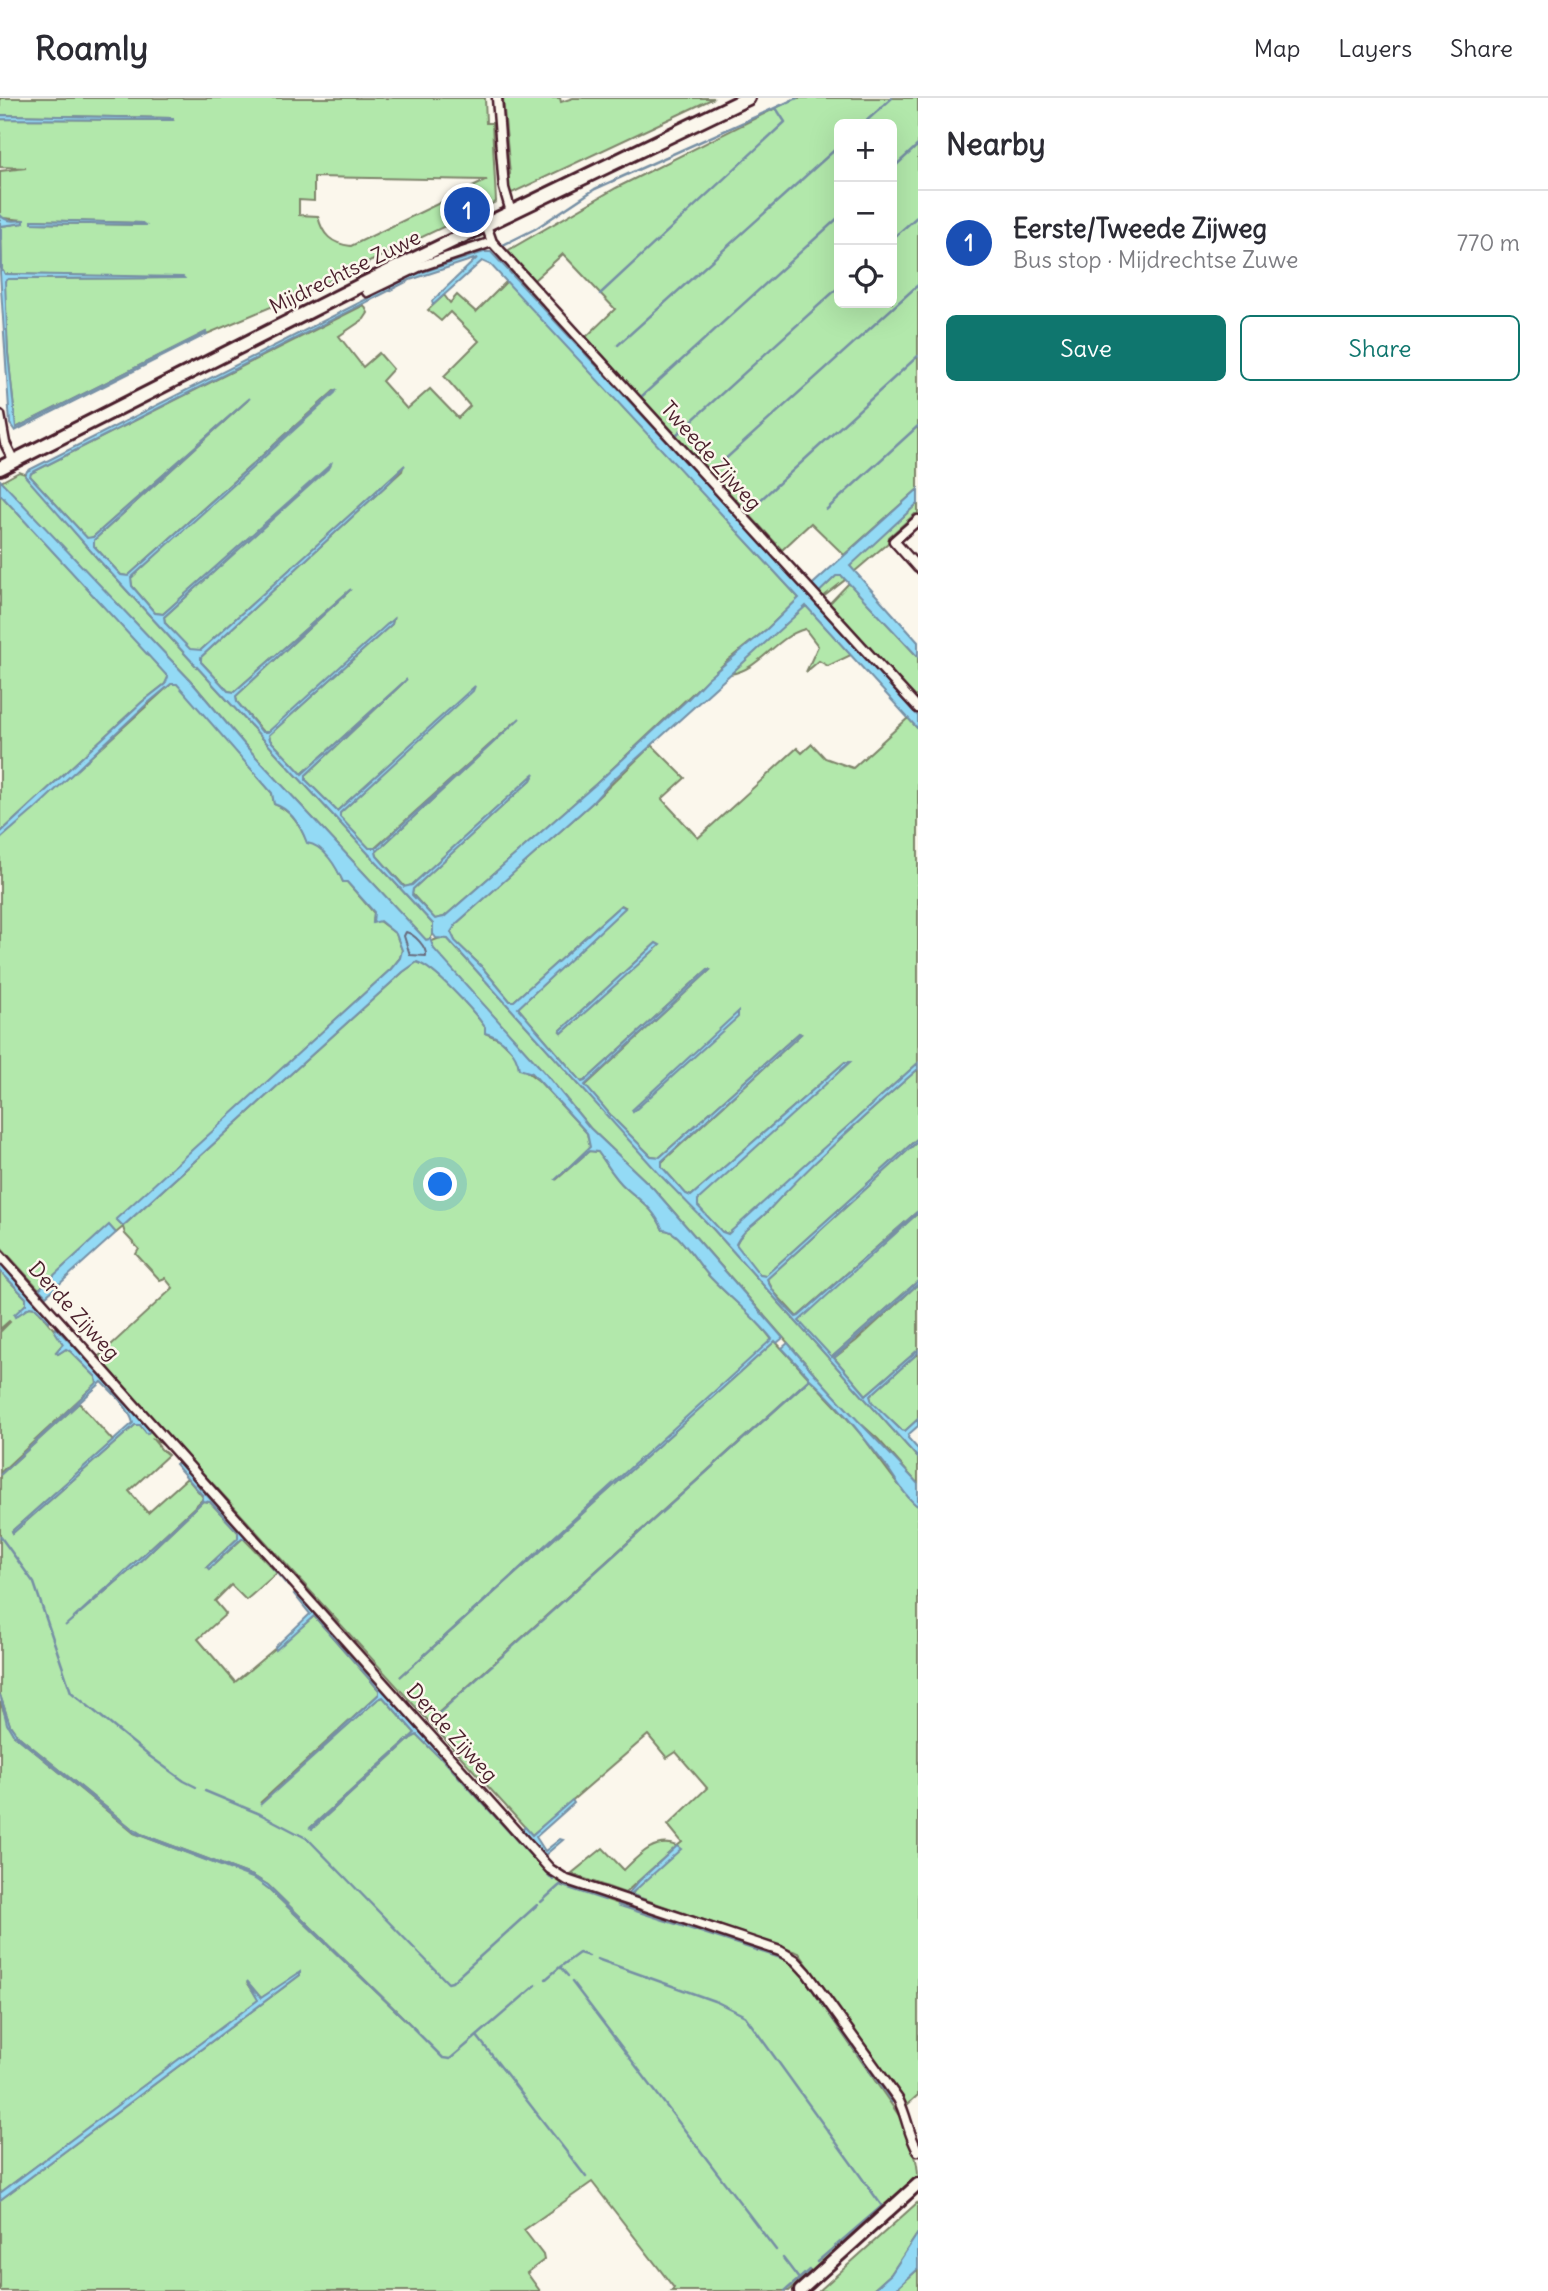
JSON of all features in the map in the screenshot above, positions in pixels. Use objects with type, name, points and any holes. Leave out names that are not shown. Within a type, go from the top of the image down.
[{"type":"main road","name":"Mijdrechtse Zuwe","points":[[0,468],[246,342],[748,98]]},
{"type":"street","points":[[497,98],[504,188],[511,212]]},
{"type":"street","name":"Tweede Zijweg","points":[[485,225],[492,242],[918,708]]},
{"type":"street","name":"Mijdrechtse Zuwe","points":[[367,292],[421,266],[492,242]]},
{"type":"street","points":[[0,415],[5,443],[14,461]]},
{"type":"street","points":[[918,520],[894,541],[918,568]]},
{"type":"street","name":"Derde Zijweg","points":[[0,1255],[550,1869],[567,1880],[780,1951],[795,1960],[898,2099],[918,2151]]},
{"type":"street","points":[[800,2291],[918,2184]]},
{"type":"green space","points":[[0,98],[485,98],[486,123],[492,123],[496,202],[304,293],[207,334],[206,332],[16,428],[4,281],[184,278],[5,274],[2,270],[1,226],[24,223],[23,220],[3,218],[0,215],[0,171],[26,168],[0,167],[0,119],[173,120],[0,115]],"holes":[[[314,177],[486,180],[487,180],[351,246],[338,243],[329,237],[318,216],[299,215],[299,200],[314,201]],[[33,220],[142,223],[144,225],[33,223]]]},
{"type":"green space","points":[[503,98],[560,98],[561,102],[573,98],[714,98],[512,193],[508,191],[506,177],[510,174]]},
{"type":"green space","points":[[796,98],[918,98],[918,489],[844,555],[811,523],[782,550],[586,337],[615,309],[563,254],[534,280],[507,251],[616,188]]},
{"type":"green space","points":[[507,281],[799,598],[767,629],[728,660],[596,784],[444,917],[435,919],[412,894],[413,889],[531,780],[533,775],[412,885],[405,887],[376,852],[516,721],[375,848],[369,848],[339,817],[340,813],[474,688],[337,811],[306,780],[306,775],[404,682],[302,774],[270,740],[269,735],[392,624],[393,620],[269,732],[263,732],[237,702],[236,696],[350,590],[234,692],[228,691],[201,662],[201,657],[402,471],[403,467],[201,650],[190,650],[165,623],[164,617],[331,465],[163,614],[155,613],[132,586],[131,578],[335,390],[128,576],[121,575],[94,546],[94,540],[248,400],[88,539],[30,476],[31,473],[364,305],[368,313],[364,319],[339,336],[363,367],[379,353],[393,369],[382,381],[407,409],[430,389],[458,418],[470,406],[444,376],[479,341],[450,312],[441,321],[428,310],[444,295],[450,303],[457,295],[476,312]]},
{"type":"green space","points":[[19,472],[25,474],[97,558],[433,924],[430,939],[426,940],[244,744],[190,680],[1,482]]},
{"type":"green space","points":[[0,494],[169,677],[165,684],[0,833]]},
{"type":"green space","points":[[918,503],[918,514],[889,537],[888,543],[854,572],[850,566],[854,561]]},
{"type":"green space","points":[[836,576],[842,576],[845,580],[823,597],[819,592]]},
{"type":"green space","points":[[849,583],[918,657],[918,703],[828,605]]},
{"type":"green space","points":[[806,605],[851,655],[828,666],[819,661],[806,672],[818,646],[805,629],[785,639],[750,666],[730,674]]},
{"type":"green space","points":[[171,684],[177,684],[185,691],[272,793],[274,804],[295,820],[307,842],[319,847],[343,882],[347,882],[374,913],[373,922],[379,921],[396,934],[402,950],[400,958],[391,969],[117,1219],[123,1226],[417,962],[434,972],[454,990],[485,1027],[485,1033],[501,1040],[517,1056],[525,1070],[539,1081],[587,1133],[590,1147],[556,1180],[589,1151],[598,1152],[622,1184],[652,1211],[663,1230],[680,1239],[708,1275],[751,1315],[772,1340],[400,1677],[775,1341],[808,1377],[808,1380],[436,1715],[810,1379],[850,1422],[918,1506],[918,2095],[907,2105],[799,1953],[632,1895],[682,1842],[668,1825],[707,1788],[676,1752],[667,1758],[648,1735],[532,1835],[215,1486],[145,1413],[99,1356],[173,1288],[165,1278],[160,1280],[136,1254],[139,1249],[125,1234],[123,1227],[116,1233],[109,1226],[39,1289],[0,1246],[0,839]]},
{"type":"green space","points":[[908,718],[918,729],[918,1063],[728,1234],[722,1232],[697,1206],[697,1200],[849,1062],[845,1062],[691,1196],[686,1194],[662,1167],[662,1162],[801,1034],[660,1157],[651,1156],[585,1086],[710,970],[582,1082],[518,1008],[625,907],[621,905],[514,1001],[510,1001],[481,966],[455,941],[451,932],[457,923],[592,803],[652,745],[685,778],[662,799],[698,838],[797,748],[802,753],[812,744],[825,758],[853,768]],"holes":[[[656,943],[659,945],[562,1033],[560,1031]]]},
{"type":"green space","points":[[443,937],[448,939],[714,1230],[918,1458],[918,1484],[878,1439],[849,1413],[653,1188],[590,1128],[545,1073],[433,949],[432,941]]},
{"type":"green space","points":[[918,1069],[918,1138],[765,1276],[760,1275],[737,1249],[736,1244],[741,1235],[840,1139]]},
{"type":"green space","points":[[918,1141],[918,1211],[797,1317],[774,1292],[767,1279]]},
{"type":"green space","points":[[918,1213],[918,1281],[830,1356],[799,1319]]},
{"type":"green space","points":[[0,1271],[26,1298],[26,1304],[15,1317],[29,1307],[36,1308],[62,1339],[63,1344],[56,1352],[58,1354],[66,1349],[70,1351],[96,1377],[97,1383],[0,1473],[0,1332],[10,1322],[0,1329]]},
{"type":"green space","points":[[918,1284],[918,1350],[866,1395],[834,1358]]},
{"type":"green space","points":[[918,1353],[918,1419],[905,1431],[871,1402],[870,1396]]},
{"type":"green space","points":[[127,1402],[175,1453],[152,1438],[168,1455],[129,1491],[148,1513],[187,1478],[203,1497],[88,1606],[135,1566],[203,1501],[210,1502],[238,1532],[238,1538],[207,1567],[209,1569],[243,1538],[277,1573],[246,1600],[231,1585],[215,1601],[226,1614],[198,1639],[235,1682],[314,1616],[379,1690],[379,1694],[260,1803],[383,1697],[415,1733],[311,1827],[417,1735],[439,1757],[442,1755],[564,1886],[783,1958],[800,1972],[898,2114],[901,2113],[914,2153],[918,2177],[789,2291],[671,2291],[674,2288],[592,2182],[524,2230],[543,2255],[544,2260],[527,2273],[540,2291],[0,2291],[0,2200],[300,1973],[261,1998],[247,1982],[259,2000],[0,2193],[0,1702],[13,1734],[134,1833],[255,1878],[416,2030],[268,1885],[253,1876],[141,1834],[17,1735],[10,1725],[0,1695],[0,1475],[79,1403],[113,1441],[12,1531],[13,1533],[135,1425],[140,1425],[147,1433],[150,1430]]},
{"type":"green space","points":[[662,1844],[677,1846],[625,1893],[571,1874],[603,1848],[624,1870],[648,1849]]},
{"type":"green space","points":[[918,2202],[918,2233],[891,2274],[872,2291],[819,2291]]},
{"type":"green space","points":[[918,2269],[918,2291],[894,2291]]},
{"type":"water","points":[[0,115],[173,118],[173,120],[0,119]]},
{"type":"water","points":[[0,215],[8,220],[24,220],[24,223],[1,226],[2,270],[5,274],[184,278],[5,281],[8,353],[16,428],[206,332],[207,334],[15,431],[10,424],[0,273]]},
{"type":"water","points":[[32,220],[142,223],[145,225],[32,223]]},
{"type":"water","points":[[491,252],[805,591],[918,489],[918,503],[850,566],[918,642],[918,657],[842,576],[836,576],[812,599],[918,716],[918,729],[806,606],[457,923],[451,932],[455,941],[481,966],[510,1001],[514,1001],[621,905],[625,908],[518,1008],[582,1082],[710,970],[585,1085],[651,1156],[660,1157],[801,1034],[662,1161],[662,1167],[686,1194],[691,1196],[845,1062],[850,1062],[698,1200],[698,1206],[722,1232],[728,1234],[918,1063],[918,1069],[820,1157],[745,1231],[736,1244],[760,1275],[765,1276],[918,1138],[918,1141],[767,1279],[784,1304],[796,1317],[799,1316],[918,1211],[799,1321],[832,1357],[918,1281],[918,1284],[834,1358],[866,1395],[918,1350],[918,1353],[870,1396],[872,1402],[901,1430],[905,1431],[918,1419],[918,1426],[908,1438],[918,1449],[918,1458],[448,939],[436,938],[433,924],[25,476],[27,471],[414,275]],"holes":[[[477,258],[432,301],[433,305],[482,261],[491,265],[799,598],[767,629],[708,678],[596,784],[444,917],[435,919],[412,895],[413,889],[531,780],[535,773],[412,885],[404,887],[376,852],[520,718],[376,848],[369,848],[340,817],[340,813],[473,691],[475,686],[337,811],[306,780],[306,775],[407,679],[302,774],[270,740],[269,735],[392,624],[393,619],[268,732],[262,732],[237,702],[236,696],[351,589],[234,692],[228,691],[201,662],[201,657],[405,465],[201,650],[190,649],[165,623],[164,617],[331,464],[163,614],[155,613],[132,586],[131,578],[337,389],[128,576],[121,575],[94,546],[94,540],[250,398],[93,537],[87,538],[30,476],[31,473],[410,280]]]},
{"type":"water","points":[[0,480],[190,680],[244,744],[426,940],[430,939],[434,949],[545,1073],[590,1128],[653,1188],[783,1338],[777,1343],[775,1341],[400,1677],[772,1339],[708,1275],[680,1239],[663,1230],[652,1211],[618,1180],[598,1152],[589,1151],[555,1180],[590,1147],[587,1133],[532,1073],[519,1069],[508,1046],[485,1033],[485,1027],[454,991],[417,962],[123,1226],[116,1219],[391,969],[400,958],[402,950],[396,934],[380,921],[373,923],[374,912],[347,882],[343,882],[324,853],[307,843],[295,819],[274,804],[272,793],[177,684],[171,684],[147,704],[0,839],[0,833],[165,684],[168,677],[0,494]]},
{"type":"water","points":[[656,943],[660,945],[562,1033],[560,1031]]},
{"type":"water","points":[[738,1012],[738,1017],[633,1112],[632,1110]]},
{"type":"water","points":[[109,1225],[116,1233],[46,1296],[39,1289]]},
{"type":"water","points":[[0,1260],[50,1319],[49,1322],[36,1308],[30,1307],[15,1317],[26,1304],[26,1298],[0,1271]]},
{"type":"water","points":[[56,1328],[151,1430],[147,1434],[140,1425],[135,1425],[13,1533],[12,1531],[133,1423],[125,1406],[102,1382],[0,1475],[97,1383],[96,1377],[70,1351],[66,1349],[58,1354],[56,1352],[63,1344],[54,1330]]},
{"type":"water","points":[[788,1343],[918,1484],[918,1506],[905,1494],[850,1422],[810,1379],[436,1716],[808,1380],[808,1376],[782,1348]]},
{"type":"water","points":[[179,1460],[200,1488],[250,1541],[242,1538],[209,1569],[207,1567],[238,1538],[238,1532],[210,1502],[203,1501],[135,1566],[65,1626],[202,1501],[203,1496],[175,1464]]},
{"type":"water","points":[[296,1593],[442,1755],[439,1757],[417,1735],[411,1738],[312,1829],[310,1828],[415,1733],[383,1697],[378,1699],[260,1805],[379,1694],[379,1690],[314,1616],[276,1650],[275,1647],[310,1614],[294,1594]]},
{"type":"water","points":[[0,1695],[10,1725],[17,1735],[130,1827],[141,1834],[253,1876],[268,1885],[416,2030],[269,1889],[255,1879],[135,1833],[13,1734],[7,1724]]},
{"type":"water","points":[[572,1800],[574,1803],[536,1837],[545,1851],[560,1839],[563,1840],[545,1855],[522,1830],[525,1827],[532,1835]]},
{"type":"water","points":[[677,1846],[681,1849],[631,1894],[655,1905],[623,1893],[628,1894]]},
{"type":"water","points":[[300,1972],[300,1975],[0,2200],[0,2193],[258,2000],[247,1981],[261,1998]]},
{"type":"water","points":[[918,2233],[918,2269],[894,2291],[872,2291],[891,2274]]},
{"type":"waterway","points":[[503,245],[535,229],[595,189],[797,98]]},
{"type":"waterway","points":[[869,119],[892,98]]},
{"type":"waterway","points":[[600,294],[785,122],[776,108]]},
{"type":"waterway","points":[[897,164],[918,145]]},
{"type":"waterway","points":[[618,345],[834,151]]},
{"type":"waterway","points":[[897,235],[918,216]]},
{"type":"waterway","points":[[641,397],[834,222]]},
{"type":"waterway","points":[[721,463],[918,285]]},
{"type":"waterway","points":[[676,435],[834,292]]},
{"type":"waterway","points":[[756,504],[918,356]]},
{"type":"waterway","points":[[826,510],[918,426]]},
{"type":"waterway","points":[[0,1536],[34,1583],[71,1692],[148,1755],[196,1787]]},
{"type":"waterway","points":[[250,1541],[288,1586]]},
{"type":"waterway","points":[[439,1755],[553,1880]]},
{"type":"waterway","points":[[205,1791],[260,1814],[308,1839],[448,1983],[537,1905]]},
{"type":"waterway","points":[[541,1902],[560,1885],[605,1900]]},
{"type":"waterway","points":[[618,1905],[790,1961],[892,2102]]},
{"type":"waterway","points":[[568,1976],[560,1967],[579,1953],[589,1956]]},
{"type":"waterway","points":[[597,1959],[717,2002],[745,2016],[882,2206],[817,2262]]},
{"type":"waterway","points":[[546,1979],[560,1967]]},
{"type":"waterway","points":[[572,1982],[776,2250]]},
{"type":"waterway","points":[[536,1985],[477,2036],[586,2177]]},
{"type":"waterway","points":[[413,2028],[443,2058],[450,2059],[477,2036]]},
{"type":"waterway","points":[[783,2258],[799,2279],[785,2291]]},
{"type":"waterway","points":[[799,2279],[809,2270]]},
{"type":"place","name":"Eerste/Tweede Zijweg","points":[[467,210]]}]
